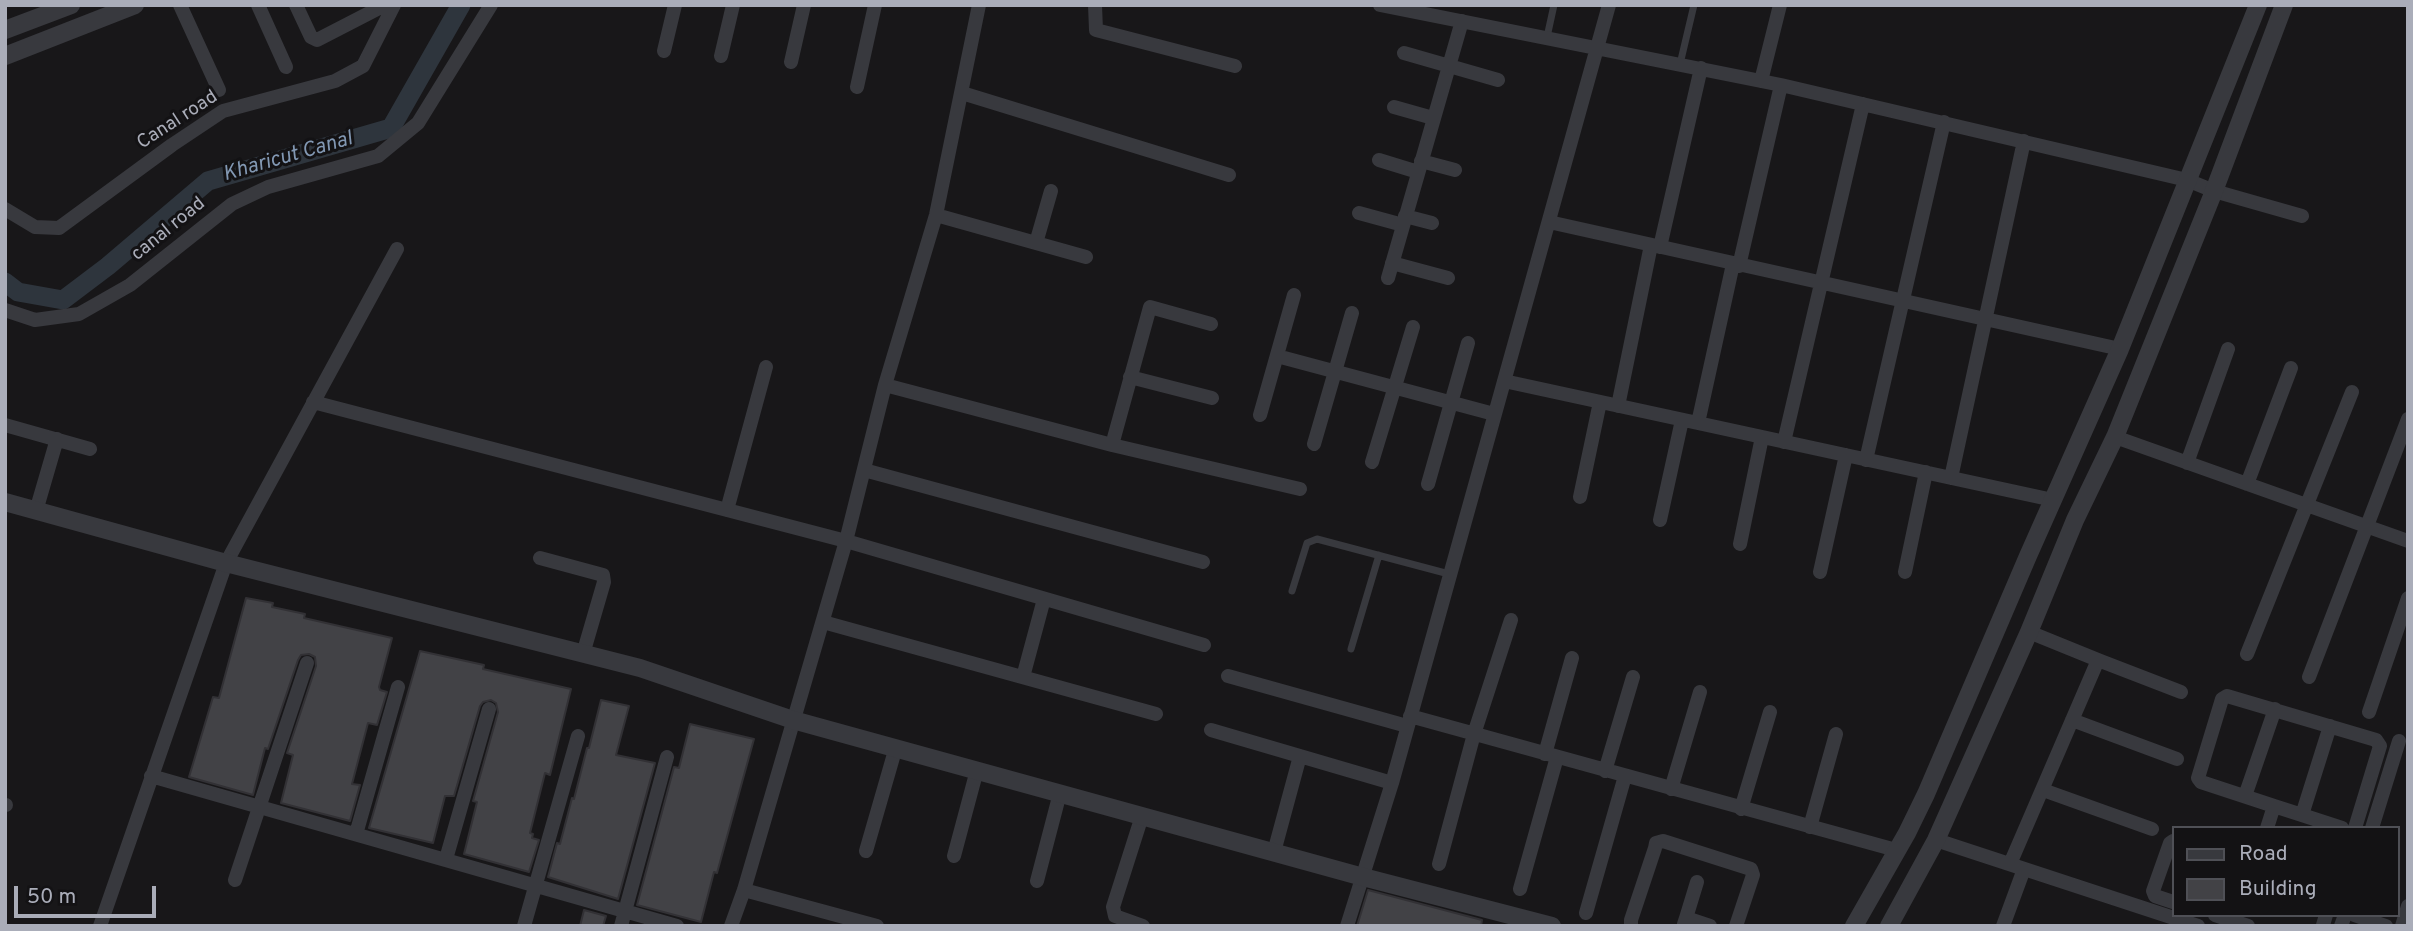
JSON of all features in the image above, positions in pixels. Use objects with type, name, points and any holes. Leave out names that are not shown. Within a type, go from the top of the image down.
[{"type":"street","points":[[5,30],[71,5]]},
{"type":"street","points":[[5,56],[135,5]]},
{"type":"street","points":[[180,5],[219,90]]},
{"type":"street","points":[[258,5],[286,67]]},
{"type":"street","points":[[296,5],[311,37],[317,40],[388,6]]},
{"type":"street","name":"canal road","points":[[5,310],[35,320],[79,314],[130,285],[232,204],[268,187],[378,156],[418,123],[491,5]]},
{"type":"street","points":[[664,51],[675,5]]},
{"type":"street","points":[[721,56],[733,5]]},
{"type":"street","points":[[791,62],[804,5]]},
{"type":"street","points":[[857,87],[875,5]]},
{"type":"street","points":[[731,926],[744,890],[846,541],[885,385],[936,215],[979,5]]},
{"type":"street","points":[[1095,5],[1096,30],[1235,66]]},
{"type":"street","points":[[1380,5],[1701,68],[1944,122],[2187,180],[2214,191],[2302,216]]},
{"type":"street","points":[[1347,926],[1392,783],[1609,5]]},
{"type":"street","points":[[1761,81],[1780,5]]},
{"type":"street","points":[[1854,926],[1926,794],[2120,349],[2258,5]]},
{"type":"street","points":[[1889,926],[1936,840],[2029,632],[2075,520],[2115,438],[2214,191],[2284,5]]},
{"type":"street","name":"Canal road","points":[[5,209],[35,227],[59,228],[223,111],[335,81],[363,66],[388,6]]},
{"type":"street","points":[[1448,278],[1390,270],[1462,21]]},
{"type":"street","points":[[1404,53],[1498,80]]},
{"type":"street","points":[[1618,406],[1701,68]]},
{"type":"street","points":[[1698,423],[1781,85]]},
{"type":"street","points":[[962,93],[1229,175]]},
{"type":"street","points":[[1784,442],[1863,104]]},
{"type":"street","points":[[1394,107],[1433,118]]},
{"type":"street","points":[[1866,460],[1944,122]]},
{"type":"street","points":[[1951,478],[2024,141]]},
{"type":"street","points":[[1378,160],[1455,170]]},
{"type":"street","points":[[1037,243],[1051,191]]},
{"type":"street","points":[[1359,213],[1432,223]]},
{"type":"street","points":[[936,215],[1086,257]]},
{"type":"street","points":[[1549,222],[2120,349]]},
{"type":"street","points":[[100,926],[226,563],[397,249]]},
{"type":"street","points":[[1260,415],[1294,295]]},
{"type":"street","points":[[1112,445],[1150,307],[1211,324]]},
{"type":"street","points":[[1314,443],[1352,313]]},
{"type":"street","points":[[1372,462],[1413,327]]},
{"type":"street","points":[[1427,484],[1468,343]]},
{"type":"street","points":[[2187,463],[2228,349]]},
{"type":"street","points":[[1277,356],[1494,414]]},
{"type":"street","points":[[727,510],[766,367]]},
{"type":"street","points":[[2247,484],[2291,368]]},
{"type":"street","points":[[1130,377],[1212,398]]},
{"type":"street","points":[[1504,381],[2053,500]]},
{"type":"street","points":[[885,385],[1112,445],[1300,489]]},
{"type":"street","points":[[2247,654],[2352,391]]},
{"type":"street","points":[[313,402],[846,541],[1204,645]]},
{"type":"street","points":[[1580,497],[1601,402]]},
{"type":"street","points":[[2309,677],[2408,419]]},
{"type":"street","points":[[1660,520],[1682,420]]},
{"type":"street","points":[[5,425],[90,449]]},
{"type":"street","points":[[1740,544],[1762,437]]},
{"type":"street","points":[[2115,438],[2408,541]]},
{"type":"street","points":[[36,510],[57,439]]},
{"type":"street","points":[[1820,572],[1846,455]]},
{"type":"street","points":[[864,470],[1203,562]]},
{"type":"street","points":[[1905,572],[1926,472]]},
{"type":"street","points":[[5,502],[226,563],[640,668],[793,720],[1363,877],[1552,926]]},
{"type":"street","points":[[540,558],[603,575],[604,582],[583,654]]},
{"type":"street","points":[[2369,712],[2408,598]]},
{"type":"street","points":[[1023,677],[1044,599]]},
{"type":"street","points":[[1439,864],[1474,734],[1511,620]]},
{"type":"street","points":[[822,622],[1156,714]]},
{"type":"street","points":[[2029,632],[2181,692]]},
{"type":"street","points":[[1520,889],[1572,658]]},
{"type":"street","points":[[2003,926],[2017,867],[2043,790],[2098,660]]},
{"type":"street","points":[[235,880],[307,663]]},
{"type":"street","points":[[1228,676],[1408,721],[1474,734],[1896,850]]},
{"type":"street","points":[[1605,771],[1633,677]]},
{"type":"street","points":[[356,834],[398,687]]},
{"type":"street","points":[[1671,789],[1700,692]]},
{"type":"street","points":[[2336,826],[2202,782],[2198,778],[2222,699],[2230,695],[2376,740],[2380,746],[2357,826]]},
{"type":"street","points":[[446,859],[489,709]]},
{"type":"street","points":[[2245,796],[2275,709]]},
{"type":"street","points":[[1741,809],[1770,712]]},
{"type":"street","points":[[2072,720],[2177,759]]},
{"type":"street","points":[[2302,815],[2330,726]]},
{"type":"street","points":[[1211,730],[1392,783]]},
{"type":"street","points":[[1810,827],[1836,734]]},
{"type":"street","points":[[524,926],[578,736]]},
{"type":"street","points":[[2373,826],[2399,741]]},
{"type":"street","points":[[866,851],[896,747]]},
{"type":"street","points":[[1274,852],[1300,756]]},
{"type":"street","points":[[621,926],[667,757]]},
{"type":"street","points":[[954,856],[977,770]]},
{"type":"street","points":[[151,776],[677,926]]},
{"type":"street","points":[[1586,913],[1625,776]]},
{"type":"street","points":[[2043,790],[2151,829]]},
{"type":"street","points":[[1037,881],[1060,793]]},
{"type":"street","points":[[2268,826],[2274,806]]},
{"type":"street","points":[[1142,816],[1113,907],[1115,916],[1143,926]]},
{"type":"street","points":[[1936,840],[2198,926]]},
{"type":"street","points":[[1631,926],[1630,920],[1654,848],[1656,843],[1663,841],[1751,869],[1753,875],[1736,926]]},
{"type":"street","points":[[2172,842],[2153,891],[2155,896],[2172,902]]},
{"type":"street","points":[[1697,882],[1684,922],[1710,926]]},
{"type":"street","points":[[744,890],[877,926]]},
{"type":"street","points":[[2402,926],[2408,906]]},
{"type":"street","points":[[2222,917],[2239,922]]},
{"type":"street","points":[[2360,917],[2386,926]]},
{"type":"lane","points":[[1547,37],[1554,5]]},
{"type":"lane","points":[[1680,64],[1694,5]]},
{"type":"lane","points":[[1292,591],[1307,543],[1317,539],[1449,574]]},
{"type":"lane","points":[[1351,649],[1380,555]]},
{"type":"building","points":[[246,598],[273,603],[272,607],[305,614],[304,618],[392,638],[379,687],[387,692],[377,725],[368,723],[352,784],[360,785],[350,821],[281,803],[293,755],[287,753],[316,666],[315,657],[309,654],[301,655],[298,660],[268,749],[265,748],[253,795],[189,777],[213,697],[219,698]]},
{"type":"building","points":[[420,651],[571,689],[550,775],[545,773],[530,833],[533,834],[532,838],[539,840],[529,872],[464,854],[477,802],[473,801],[498,712],[496,703],[491,700],[480,706],[454,796],[445,796],[433,843],[369,828]]},
{"type":"building","points":[[601,700],[629,706],[616,755],[655,763],[618,899],[548,877],[572,798],[574,799]]},
{"type":"building","points":[[690,724],[754,739],[701,922],[637,905],[674,767],[679,768]]},
{"type":"building","points":[[1368,890],[1482,920],[1481,926],[1357,926]]},
{"type":"building","points":[[584,910],[606,916],[603,926],[580,926]]},
{"type":"waterway","name":"Kharicut Canal","points":[[5,282],[18,292],[63,300],[108,266],[208,181],[391,128],[461,5]]}]
